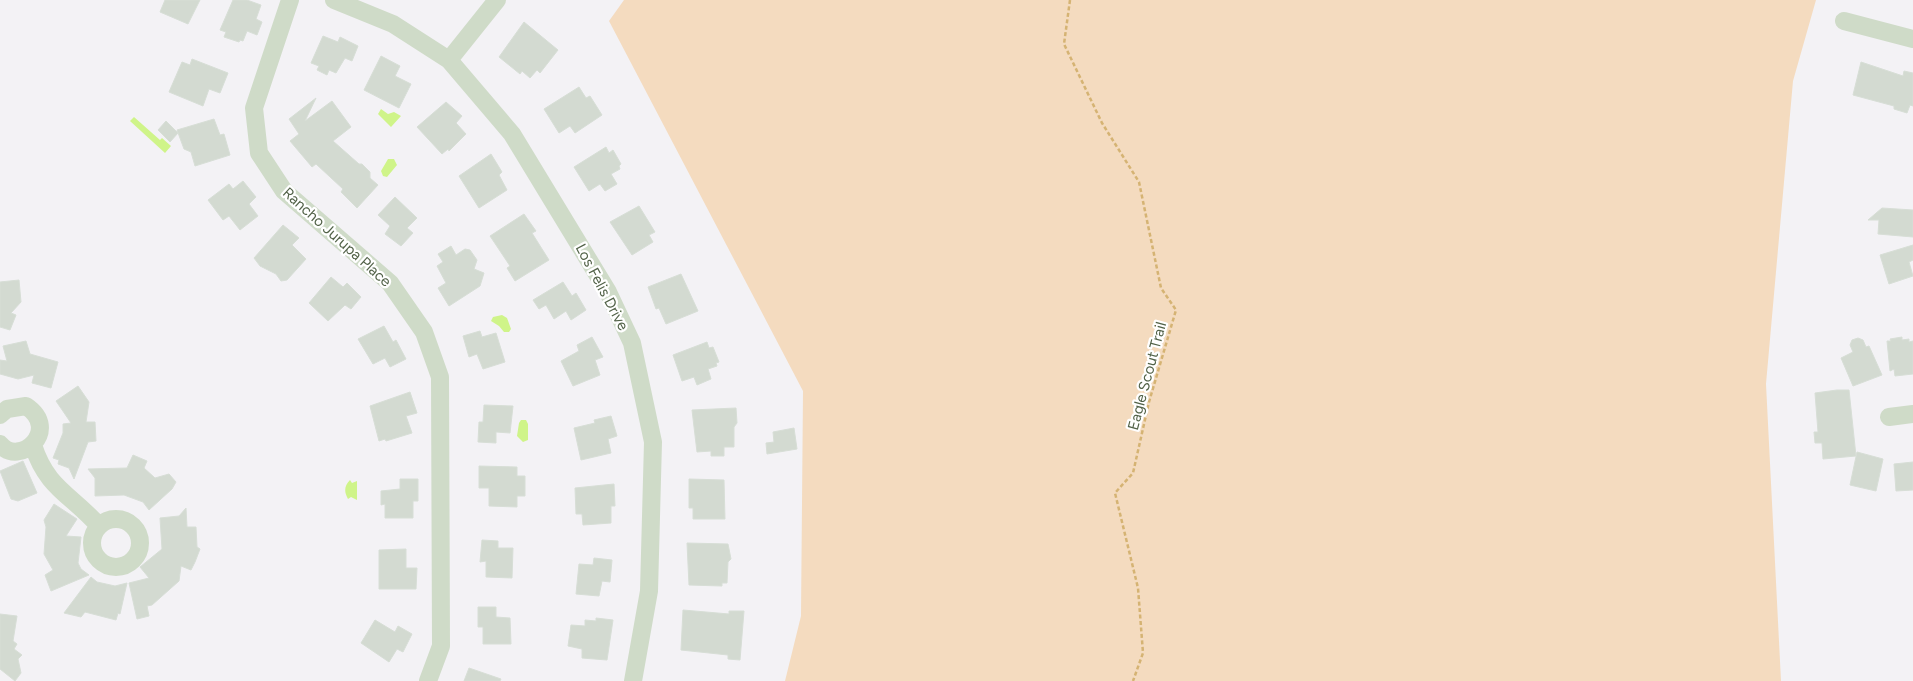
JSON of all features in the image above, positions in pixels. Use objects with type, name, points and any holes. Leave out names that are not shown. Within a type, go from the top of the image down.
[{"type":"street","name":"Rancho Jurupa Place","points":[[290,0],[254,108],[259,153],[284,191],[390,283],[424,332],[440,377],[441,646],[428,681]]},
{"type":"street","name":"Los Felis Drive","points":[[334,0],[393,24],[449,60],[512,134],[608,292],[632,343],[653,442],[649,591],[633,681]]},
{"type":"street","points":[[449,60],[498,0]]},
{"type":"street","points":[[1844,21],[1913,39]]},
{"type":"street","points":[[0,414],[7,409],[26,406],[33,410],[38,418],[40,428],[38,438],[33,445],[25,450],[14,451],[3,448],[0,444]]},
{"type":"street","points":[[1889,417],[1913,414]]},
{"type":"street","points":[[33,445],[42,467],[55,486],[86,510],[99,526]]},
{"type":"path","name":"Eagle Scout Trail","points":[[1070,0],[1064,44],[1102,123],[1139,182],[1161,288],[1176,310],[1150,402],[1133,473],[1115,493],[1138,588],[1143,653],[1133,681]]},
{"type":"shaded area","points":[[624,0],[1816,0],[1793,81],[1766,384],[1781,681],[785,681],[801,616],[803,391],[609,21]]},
{"type":"shaded area","points":[[381,109],[388,114],[394,112],[401,116],[391,127],[378,114]]},
{"type":"shaded area","points":[[134,117],[160,140],[162,138],[171,146],[165,153],[130,121]]},
{"type":"shaded area","points":[[388,159],[394,159],[397,165],[387,177],[383,176],[381,171]]},
{"type":"shaded area","points":[[502,315],[507,318],[511,329],[509,332],[504,332],[491,321],[493,317]]},
{"type":"shaded area","points":[[521,420],[526,420],[528,424],[528,440],[523,442],[517,436]]},
{"type":"shaded area","points":[[350,480],[352,483],[357,481],[357,500],[351,497],[348,499],[346,494],[345,489]]},
{"type":"building","points":[[165,0],[200,0],[188,24],[160,12]]},
{"type":"building","points":[[233,0],[247,0],[261,5],[256,19],[262,22],[257,35],[247,31],[243,41],[240,40],[239,42],[224,37],[226,32],[220,30]]},
{"type":"building","points":[[524,22],[558,50],[540,73],[537,70],[530,78],[522,71],[520,74],[499,57]]},
{"type":"building","points":[[323,36],[338,42],[340,37],[358,46],[352,61],[345,58],[336,73],[329,70],[327,75],[317,70],[319,66],[311,63]]},
{"type":"building","points":[[381,56],[400,66],[395,76],[411,84],[399,108],[364,90]]},
{"type":"building","points":[[192,59],[228,73],[220,93],[209,89],[203,106],[169,92],[182,62],[190,65]]},
{"type":"building","points":[[1861,62],[1903,76],[1904,71],[1913,73],[1913,106],[1910,105],[1907,113],[1894,109],[1894,106],[1853,95]]},
{"type":"building","points":[[579,87],[586,98],[590,96],[602,115],[575,133],[570,126],[559,133],[544,109]]},
{"type":"building","points":[[316,98],[305,121],[332,101],[351,127],[333,141],[359,164],[362,164],[370,172],[370,178],[378,185],[357,208],[341,192],[343,189],[316,164],[312,167],[290,141],[299,134],[289,119]]},
{"type":"building","points":[[446,102],[462,116],[456,123],[466,134],[449,151],[448,149],[442,154],[417,127]]},
{"type":"building","points":[[214,119],[220,135],[224,134],[230,155],[195,166],[191,152],[184,149],[177,130]]},
{"type":"building","points":[[166,121],[178,133],[170,142],[158,130]]},
{"type":"building","points":[[606,147],[609,153],[613,150],[621,164],[619,166],[620,169],[611,174],[617,184],[605,191],[600,184],[589,191],[574,167]]},
{"type":"building","points":[[491,154],[502,172],[499,175],[507,190],[479,208],[459,176]]},
{"type":"building","points":[[243,181],[256,197],[249,204],[258,216],[240,230],[229,216],[223,220],[208,200],[229,184],[233,189]]},
{"type":"building","points":[[395,197],[417,218],[407,228],[413,233],[401,246],[385,234],[390,226],[378,215]]},
{"type":"building","points":[[639,206],[655,232],[649,235],[653,242],[632,255],[610,222]]},
{"type":"building","points":[[1882,208],[1913,210],[1913,237],[1878,234],[1879,220],[1868,220]]},
{"type":"building","points":[[524,214],[536,231],[532,233],[549,260],[515,281],[507,268],[510,266],[490,236]]},
{"type":"building","points":[[283,225],[299,238],[292,245],[306,259],[287,280],[281,281],[276,274],[260,266],[254,258]]},
{"type":"building","points":[[1913,245],[1913,260],[1909,262],[1913,276],[1889,284],[1880,255]]},
{"type":"building","points":[[451,246],[456,255],[465,249],[470,250],[477,260],[474,269],[484,273],[480,286],[449,306],[438,288],[446,283],[437,266],[443,262],[438,254]]},
{"type":"building","points":[[681,274],[698,311],[666,324],[659,308],[656,309],[648,287]]},
{"type":"building","points":[[331,277],[343,287],[347,283],[361,297],[351,309],[345,305],[328,321],[309,303]]},
{"type":"building","points":[[19,280],[21,302],[11,313],[16,315],[10,330],[0,327],[0,282]]},
{"type":"building","points":[[563,282],[572,296],[576,293],[586,310],[571,320],[566,311],[554,319],[546,305],[539,309],[533,300]]},
{"type":"building","points":[[384,326],[393,342],[396,340],[406,359],[390,367],[385,358],[373,364],[358,339]]},
{"type":"building","points":[[480,331],[482,337],[496,333],[505,362],[483,369],[477,354],[469,357],[463,336]]},
{"type":"building","points":[[592,337],[603,357],[595,360],[600,375],[573,386],[561,361],[579,351],[577,345]]},
{"type":"building","points":[[1902,337],[1902,340],[1909,339],[1909,342],[1913,341],[1913,374],[1895,376],[1894,369],[1890,371],[1887,341]]},
{"type":"building","points":[[1858,338],[1863,340],[1866,347],[1869,346],[1882,375],[1853,386],[1841,358],[1853,352],[1850,345],[1852,340]]},
{"type":"building","points":[[26,341],[30,354],[58,362],[51,388],[32,383],[34,375],[18,379],[0,374],[0,360],[7,361],[3,346]]},
{"type":"building","points":[[707,342],[709,348],[713,347],[719,362],[716,363],[717,366],[708,369],[711,379],[697,385],[694,377],[682,381],[673,355]]},
{"type":"building","points":[[78,386],[89,402],[86,422],[95,422],[96,441],[88,442],[74,479],[69,468],[58,464],[59,460],[53,458],[63,433],[63,424],[71,423],[56,401]]},
{"type":"building","points":[[1849,390],[1856,456],[1823,459],[1822,443],[1815,443],[1814,432],[1818,432],[1815,393]]},
{"type":"building","points":[[410,392],[417,413],[406,416],[412,433],[386,441],[385,439],[379,441],[370,406]]},
{"type":"building","points":[[484,405],[513,406],[510,433],[496,432],[496,443],[478,442],[479,422],[483,422]]},
{"type":"building","points":[[736,408],[737,423],[734,427],[734,447],[724,447],[724,456],[711,456],[711,451],[697,452],[692,410]]},
{"type":"building","points":[[611,416],[617,436],[608,439],[611,453],[581,460],[574,428],[595,423],[594,420]]},
{"type":"building","points":[[794,428],[797,449],[767,454],[766,443],[774,442],[773,432]]},
{"type":"building","points":[[1857,452],[1883,459],[1876,491],[1850,485]]},
{"type":"building","points":[[133,455],[147,461],[144,468],[155,478],[169,474],[176,482],[172,489],[149,510],[143,502],[124,495],[95,496],[95,478],[88,469],[127,468]]},
{"type":"building","points":[[23,461],[37,493],[18,501],[11,499],[0,471]]},
{"type":"building","points":[[1913,462],[1913,490],[1896,491],[1894,464]]},
{"type":"building","points":[[479,466],[517,467],[517,476],[525,476],[525,496],[517,496],[517,507],[489,506],[489,488],[479,488]]},
{"type":"building","points":[[400,479],[418,479],[418,501],[413,501],[413,518],[385,518],[385,504],[381,505],[381,491],[400,489]]},
{"type":"building","points":[[689,479],[724,480],[725,519],[693,519],[693,508],[689,508]]},
{"type":"building","points":[[614,484],[615,506],[611,506],[611,523],[583,525],[582,514],[576,514],[575,488]]},
{"type":"building","points":[[54,504],[77,519],[66,536],[81,537],[78,563],[81,569],[89,575],[51,591],[45,575],[53,570],[44,554],[46,527],[44,520]]},
{"type":"building","points":[[186,508],[187,527],[196,527],[197,547],[200,549],[195,562],[191,570],[181,566],[179,581],[152,605],[147,606],[149,616],[137,619],[129,583],[149,578],[140,567],[162,549],[160,518],[179,516]]},
{"type":"building","points":[[482,540],[498,541],[498,548],[513,548],[512,578],[486,577],[486,561],[480,562]]},
{"type":"building","points":[[687,543],[728,544],[731,559],[728,562],[727,583],[722,583],[722,586],[689,585]]},
{"type":"building","points":[[406,549],[406,568],[417,568],[416,589],[379,589],[379,550]]},
{"type":"building","points":[[594,558],[612,560],[610,582],[602,581],[599,596],[576,594],[579,564],[593,565]]},
{"type":"building","points":[[91,577],[97,582],[115,586],[127,583],[120,614],[118,613],[116,620],[85,612],[81,617],[64,613]]},
{"type":"building","points":[[478,607],[496,607],[496,617],[510,618],[511,644],[483,644],[483,627],[478,627]]},
{"type":"building","points":[[683,610],[729,614],[729,611],[744,611],[740,660],[728,659],[728,655],[681,650]]},
{"type":"building","points":[[0,614],[17,616],[13,641],[17,644],[14,649],[22,655],[18,659],[21,673],[15,681],[0,669]]},
{"type":"building","points":[[596,618],[613,620],[607,660],[582,658],[582,649],[568,646],[571,625],[585,626],[585,620],[596,621]]},
{"type":"building","points":[[375,620],[395,632],[398,626],[412,634],[403,652],[397,649],[389,662],[361,643]]},
{"type":"building","points":[[469,668],[501,679],[500,681],[464,681]]}]
